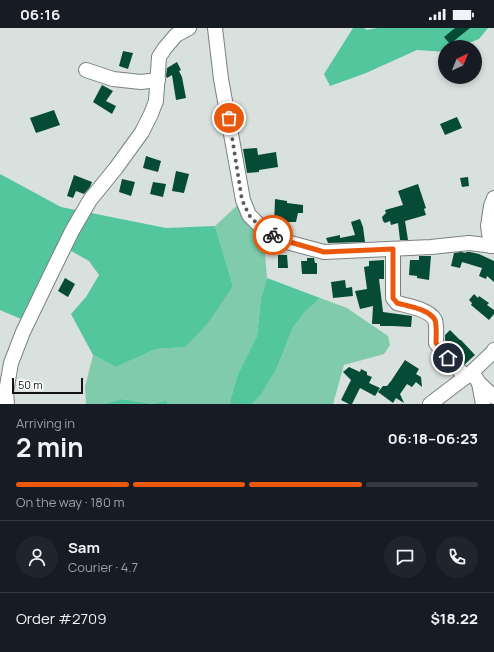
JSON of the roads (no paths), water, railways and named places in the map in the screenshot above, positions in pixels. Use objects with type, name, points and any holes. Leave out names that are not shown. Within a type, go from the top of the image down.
[{"type":"street","points":[[6,404],[6,392],[11,363],[23,332],[50,276],[72,231],[90,200],[116,168],[142,132],[151,114],[156,101],[159,57],[176,35],[189,28]]},
{"type":"street","points":[[215,28],[221,79],[242,200],[249,215],[263,230],[283,240],[324,252],[431,247],[469,243],[493,246],[488,226],[491,206],[494,198]]},
{"type":"street","points":[[86,70],[113,79],[141,82],[158,80]]},
{"type":"street","points":[[393,249],[393,298],[397,303],[417,308],[429,314],[435,320],[436,343],[448,358],[494,397]]},
{"type":"street","points":[[430,404],[472,377],[494,350]]},
{"type":"street","points":[[472,377],[483,404]]}]
